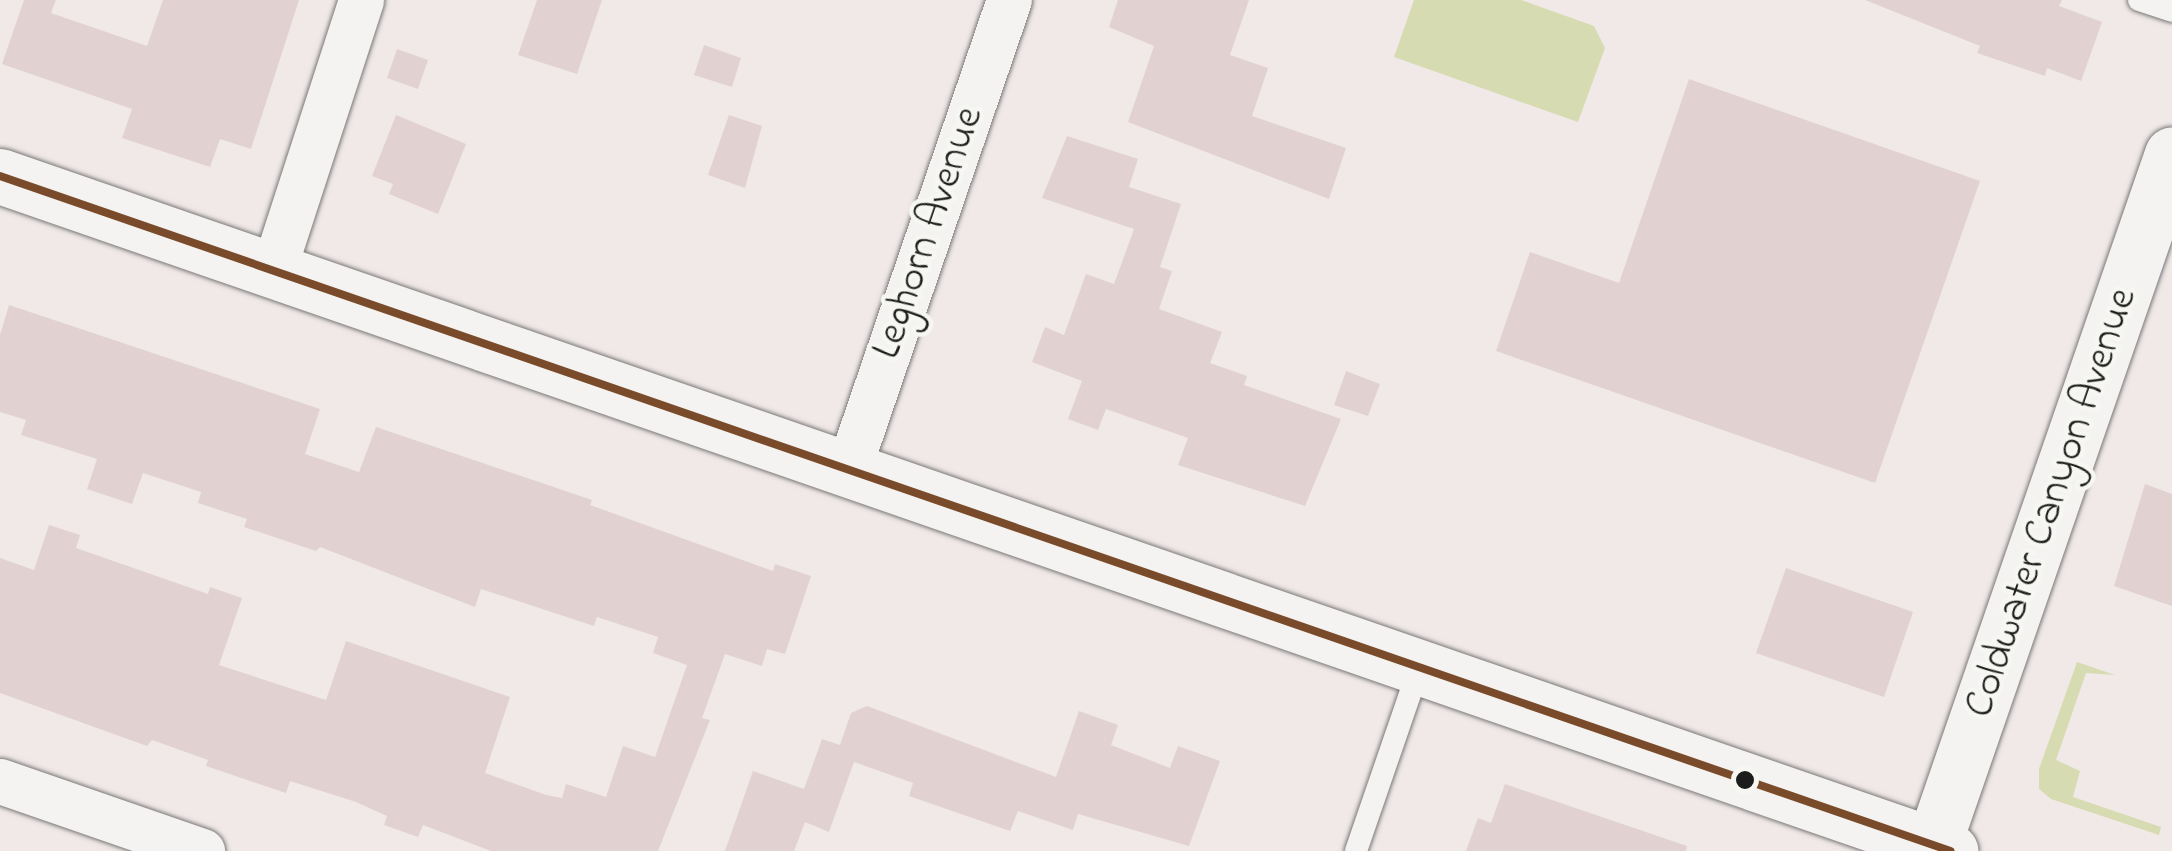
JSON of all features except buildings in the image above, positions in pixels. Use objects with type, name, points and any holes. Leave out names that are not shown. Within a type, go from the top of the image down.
[{"type":"main road","name":"Coldwater Canyon Avenue","points":[[1938,849],[2172,154]]},
{"type":"main road","points":[[0,176],[849,467],[1938,849]]},
{"type":"street","points":[[274,268],[361,0]]},
{"type":"street","name":"Leghorn Avenue","points":[[849,467],[1009,0]]},
{"type":"street","points":[[0,782],[202,851]]},
{"type":"lane","points":[[2139,0],[2172,11]]},
{"type":"lane","points":[[1356,851],[1419,668]]},
{"type":"green space","points":[[1414,0],[1521,0],[1594,26],[1605,48],[1578,122],[1394,57]]},
{"type":"green space","points":[[2077,662],[2115,675],[2086,673],[2056,760],[2080,771],[2073,797],[2161,827],[2159,835],[2051,799],[2039,789],[2039,769]]},
{"type":"transit line","points":[[0,176],[1950,851]]}]
